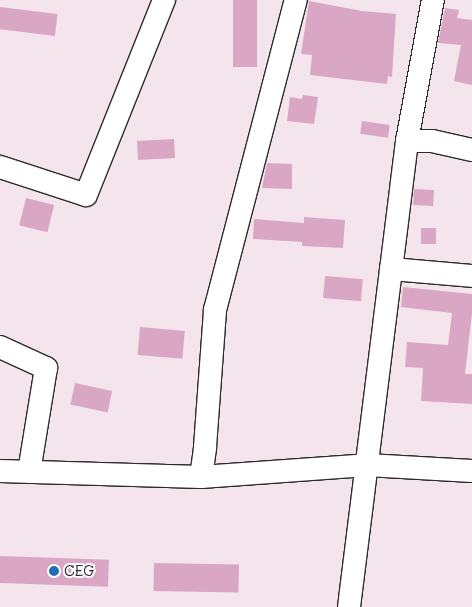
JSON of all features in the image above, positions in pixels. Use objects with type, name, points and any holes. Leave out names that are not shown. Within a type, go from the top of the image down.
[{"type":"street","points":[[0,167],[86,195],[164,0]]},
{"type":"street","points":[[200,477],[205,447],[215,310],[296,0]]},
{"type":"street","points":[[349,607],[407,141],[433,0]]},
{"type":"street","points":[[407,141],[432,141],[472,150]]},
{"type":"street","points":[[391,269],[472,276]]},
{"type":"street","points":[[0,347],[46,368],[29,472]]},
{"type":"street","points":[[0,471],[200,477],[367,465],[472,471]]},
{"type":"building","points":[[233,0],[257,0],[257,67],[233,67]]},
{"type":"building","points":[[309,1],[362,11],[396,14],[392,77],[388,76],[387,84],[310,75],[312,55],[301,54]]},
{"type":"building","points":[[0,7],[58,14],[55,36],[0,29]]},
{"type":"building","points":[[445,8],[459,10],[457,18],[472,20],[472,85],[454,81],[461,45],[438,43]]},
{"type":"building","points":[[303,95],[318,97],[314,124],[287,121],[290,97],[302,99]]},
{"type":"building","points":[[362,121],[390,125],[388,138],[360,134]]},
{"type":"building","points":[[174,139],[175,158],[138,160],[137,141]]},
{"type":"building","points":[[267,163],[292,164],[292,189],[262,188]]},
{"type":"building","points":[[414,189],[434,190],[433,206],[413,205]]},
{"type":"building","points":[[26,198],[54,205],[47,232],[19,225]]},
{"type":"building","points":[[304,217],[345,220],[343,248],[302,246],[302,242],[253,239],[254,219],[304,223]]},
{"type":"building","points":[[421,228],[436,228],[436,244],[421,244]]},
{"type":"building","points":[[325,276],[363,279],[361,301],[323,298]]},
{"type":"building","points":[[403,287],[472,294],[472,313],[465,374],[472,374],[472,404],[421,401],[423,368],[405,367],[407,342],[448,345],[452,313],[401,307]]},
{"type":"building","points":[[140,327],[185,331],[182,359],[138,355]]},
{"type":"building","points":[[75,383],[112,391],[108,412],[70,405]]},
{"type":"building","name":"CEG","points":[[0,556],[109,560],[108,587],[0,583]]},
{"type":"building","points":[[154,563],[239,564],[238,592],[154,591]]},
{"type":"place","name":"CEG","points":[[54,571]]}]
